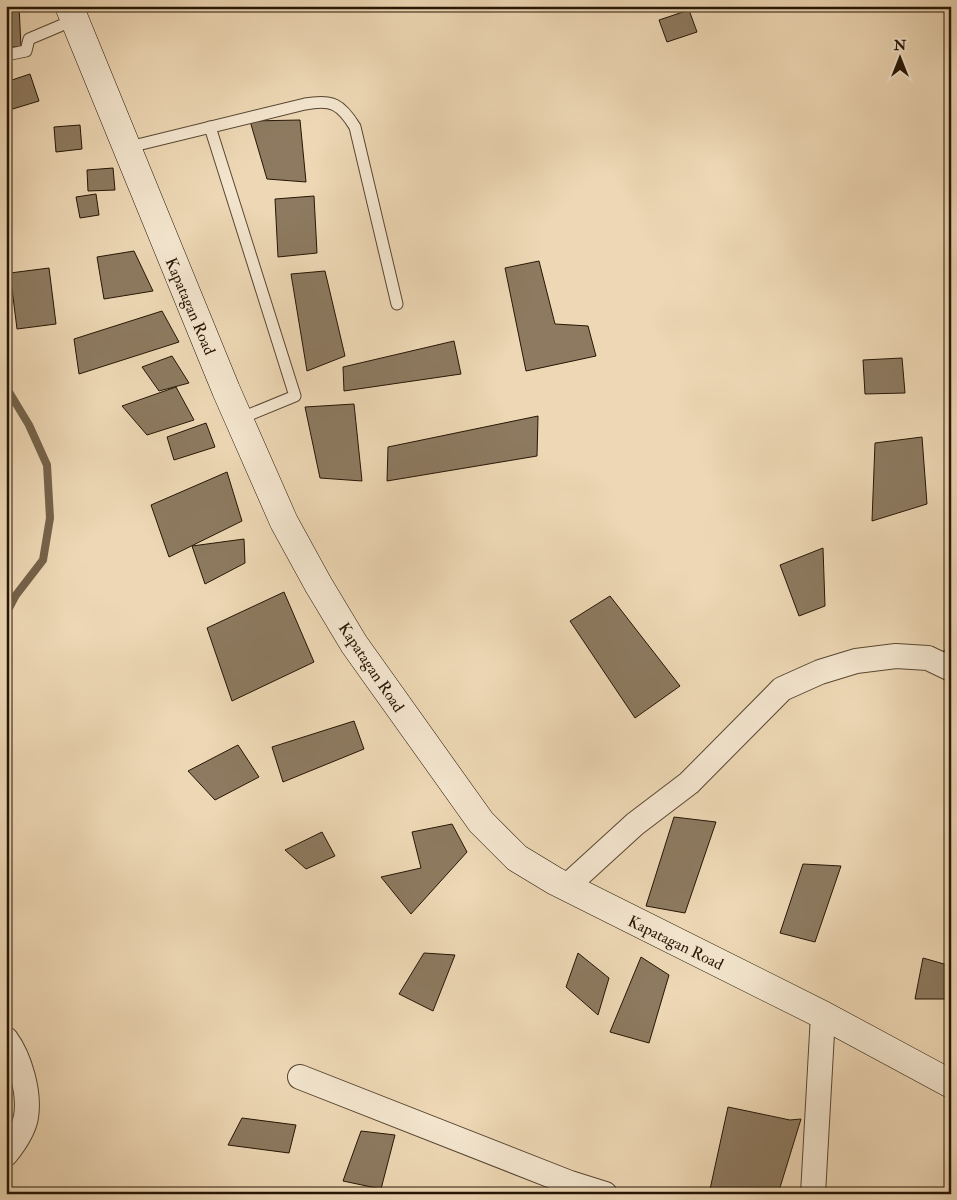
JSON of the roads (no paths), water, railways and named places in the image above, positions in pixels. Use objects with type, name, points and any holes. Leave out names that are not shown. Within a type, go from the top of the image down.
[{"type":"main road","name":"Kapatagan Road","points":[[72,13],[125,148],[284,522],[354,644],[481,822],[517,858],[566,886],[823,1015],[951,1084]]},
{"type":"street","points":[[566,886],[635,824],[689,783],[782,689],[820,672],[856,661],[896,656],[928,658],[951,670]]},
{"type":"street","points":[[813,1194],[823,1015]]},
{"type":"street","points":[[6,1039],[20,1068],[26,1094],[26,1117],[14,1144],[6,1154]]},
{"type":"street","points":[[300,1077],[570,1183],[605,1194]]},
{"type":"lane","points":[[6,55],[26,52],[29,39],[72,13]]},
{"type":"lane","points":[[125,148],[321,101],[333,104],[345,111],[355,127],[396,304]]},
{"type":"lane","points":[[210,127],[295,396],[239,419]]},
{"type":"waterway","points":[[6,387],[29,425],[47,465],[50,518],[43,560],[16,595],[6,614]]}]
